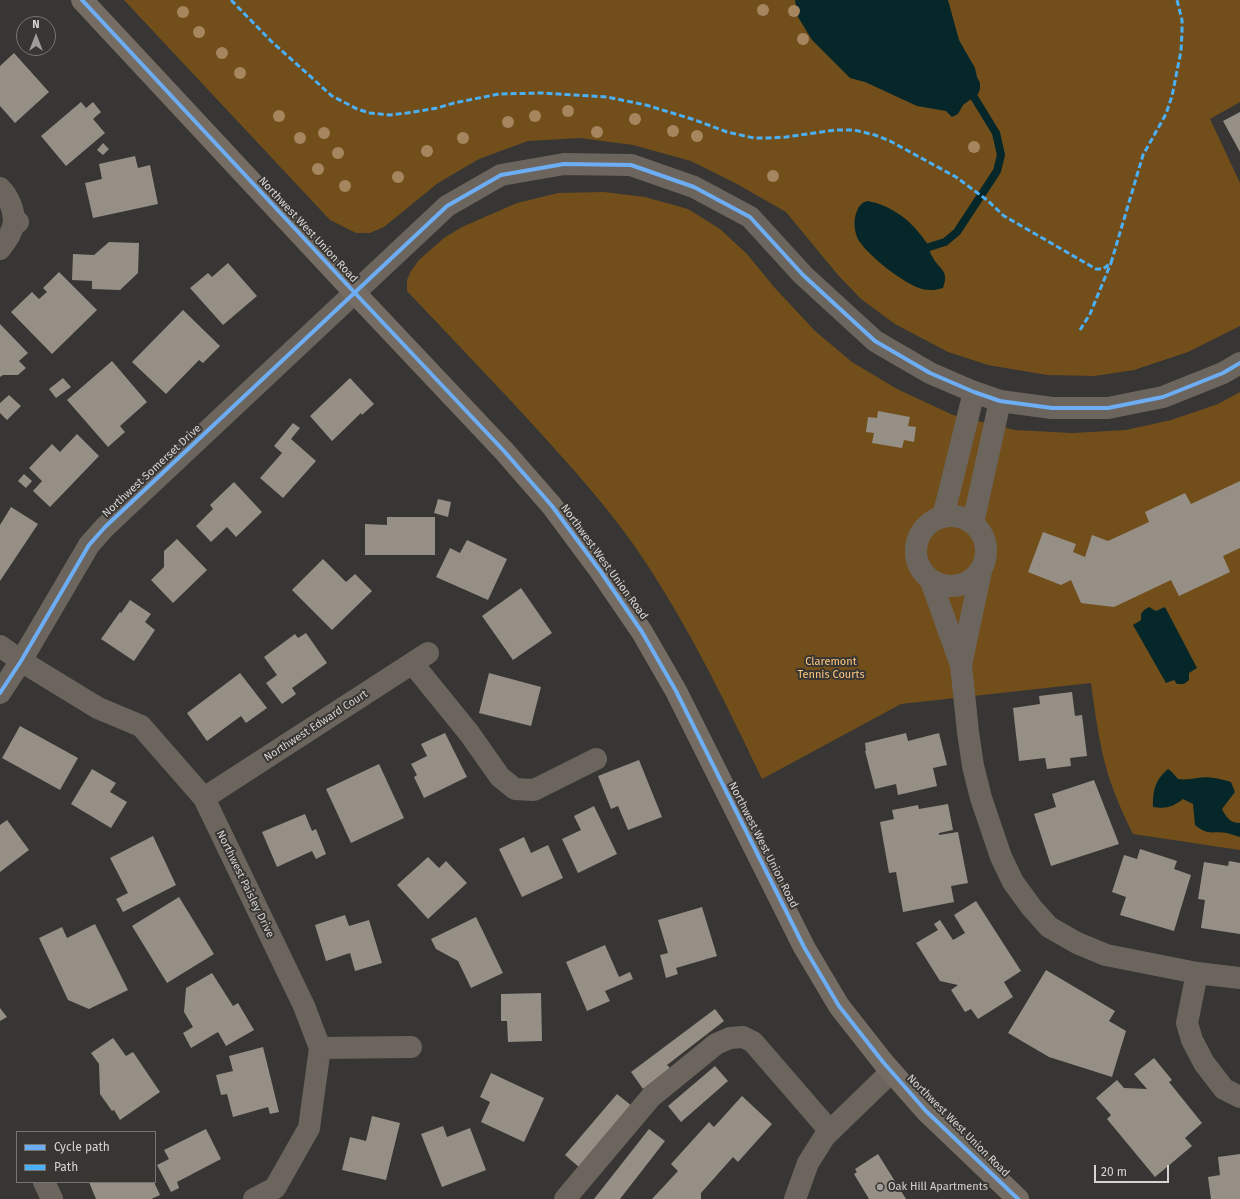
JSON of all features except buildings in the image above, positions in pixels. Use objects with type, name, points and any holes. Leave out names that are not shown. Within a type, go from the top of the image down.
[{"type":"main road","name":"Northwest West Union Road","points":[[82,0],[514,462],[552,506],[610,584],[642,632],[676,691],[804,947],[839,1006],[891,1072],[926,1111],[1018,1199]]},
{"type":"street","name":"Northwest Somerset Drive","points":[[0,693],[22,661],[89,545],[105,526],[354,292],[448,206],[501,175],[564,164],[631,165],[694,187],[750,217],[803,275],[875,341],[930,372],[974,392],[1000,400],[1052,408],[1108,408],[1163,397],[1223,373],[1240,364]]},
{"type":"street","points":[[0,188],[12,208],[16,222],[8,239],[0,249]]},
{"type":"street","points":[[943,516],[974,392]]},
{"type":"street","points":[[972,523],[1000,400]]},
{"type":"street","points":[[961,665],[981,571],[986,558],[985,544],[980,531],[972,523],[957,516],[943,516],[930,522],[920,532],[915,545],[916,559],[921,572],[931,581],[944,586],[958,586],[971,581],[981,571]]},
{"type":"street","points":[[931,581],[961,665],[973,766],[981,798],[1001,857],[1013,882],[1032,908],[1049,927],[1077,943],[1106,956],[1196,973],[1240,978]]},
{"type":"street","name":"Northwest Paisley Drive","points":[[0,646],[98,708],[141,726],[204,798],[304,1006],[320,1048],[309,1128],[275,1188],[254,1199]]},
{"type":"street","name":"Northwest Edward Court","points":[[204,798],[420,659],[500,777],[515,789],[534,790],[596,759]]},
{"type":"street","points":[[1196,973],[1187,1023],[1192,1040],[1204,1063],[1224,1089],[1240,1097]]},
{"type":"street","points":[[565,1199],[651,1097],[716,1044],[730,1038],[743,1037],[753,1042],[830,1131]]},
{"type":"street","points":[[320,1048],[411,1047]]},
{"type":"street","points":[[794,1199],[808,1163],[825,1136],[891,1072]]},
{"type":"street","points":[[44,1183],[52,1199]]},
{"type":"green space","points":[[124,0],[1240,0],[1240,102],[1210,119],[1240,183],[1240,326],[1188,352],[1134,370],[1094,376],[1047,375],[988,365],[948,352],[895,324],[861,299],[838,275],[786,212],[737,184],[691,161],[633,145],[580,138],[528,141],[479,159],[438,183],[384,227],[370,233],[356,233],[330,220]]},
{"type":"green space","name":"Claremont Tennis Courts","points":[[604,192],[645,197],[688,209],[720,229],[747,254],[774,287],[815,331],[852,362],[897,389],[953,415],[1015,430],[1072,433],[1126,430],[1171,420],[1218,404],[1240,392],[1240,850],[1133,834],[1115,794],[1108,773],[1100,742],[1091,683],[901,704],[762,779],[717,687],[685,627],[650,569],[631,541],[600,501],[556,450],[407,291],[407,280],[411,271],[419,260],[444,238],[462,227],[517,203],[558,193]]},
{"type":"water","points":[[795,0],[948,0],[959,40],[975,68],[980,83],[978,94],[963,105],[958,114],[952,117],[946,111],[917,106],[865,82],[850,78],[812,40],[798,17]]},
{"type":"water","points":[[867,201],[893,210],[915,228],[928,245],[935,261],[943,270],[945,282],[943,288],[927,290],[906,282],[879,262],[864,247],[857,238],[855,222],[856,214],[859,208]]},
{"type":"water","points":[[1149,607],[1156,611],[1165,607],[1197,668],[1189,673],[1189,680],[1184,684],[1177,684],[1174,680],[1166,683],[1133,625],[1141,620],[1141,614]]},
{"type":"water","points":[[1168,769],[1178,779],[1202,777],[1231,782],[1235,792],[1222,809],[1229,819],[1240,823],[1240,837],[1222,832],[1208,832],[1200,829],[1195,825],[1193,804],[1183,799],[1169,807],[1153,807],[1156,786],[1160,777]]},
{"type":"waterway","points":[[929,247],[945,242],[957,232],[997,171],[1001,155],[996,133],[974,97]]},
{"type":"marked path","points":[[231,0],[271,41],[332,96],[357,109],[370,113],[390,115],[437,108],[499,94],[542,93],[607,97],[646,105],[695,120],[727,132],[754,138],[786,137],[836,130],[854,130],[875,135],[890,141],[956,177],[987,200],[1004,216],[1096,269],[1103,269],[1111,263],[1143,155],[1166,114],[1172,96],[1181,51],[1182,32],[1182,20],[1177,0]]},
{"type":"marked path","points":[[1080,330],[1090,314],[1111,263]]},
{"type":"cycle path","points":[[82,0],[504,451],[552,506],[601,572],[642,632],[676,691],[804,947],[839,1006],[883,1062],[926,1111],[1018,1199]]},
{"type":"cycle path","points":[[0,693],[21,661],[89,545],[105,527],[447,206],[501,175],[564,164],[631,165],[694,187],[750,217],[803,275],[875,341],[930,373],[974,392],[1000,401],[1052,408],[1108,408],[1163,397],[1223,373],[1240,363]]},
{"type":"place","name":"Oak Hill Apartments","points":[[880,1187]]}]
